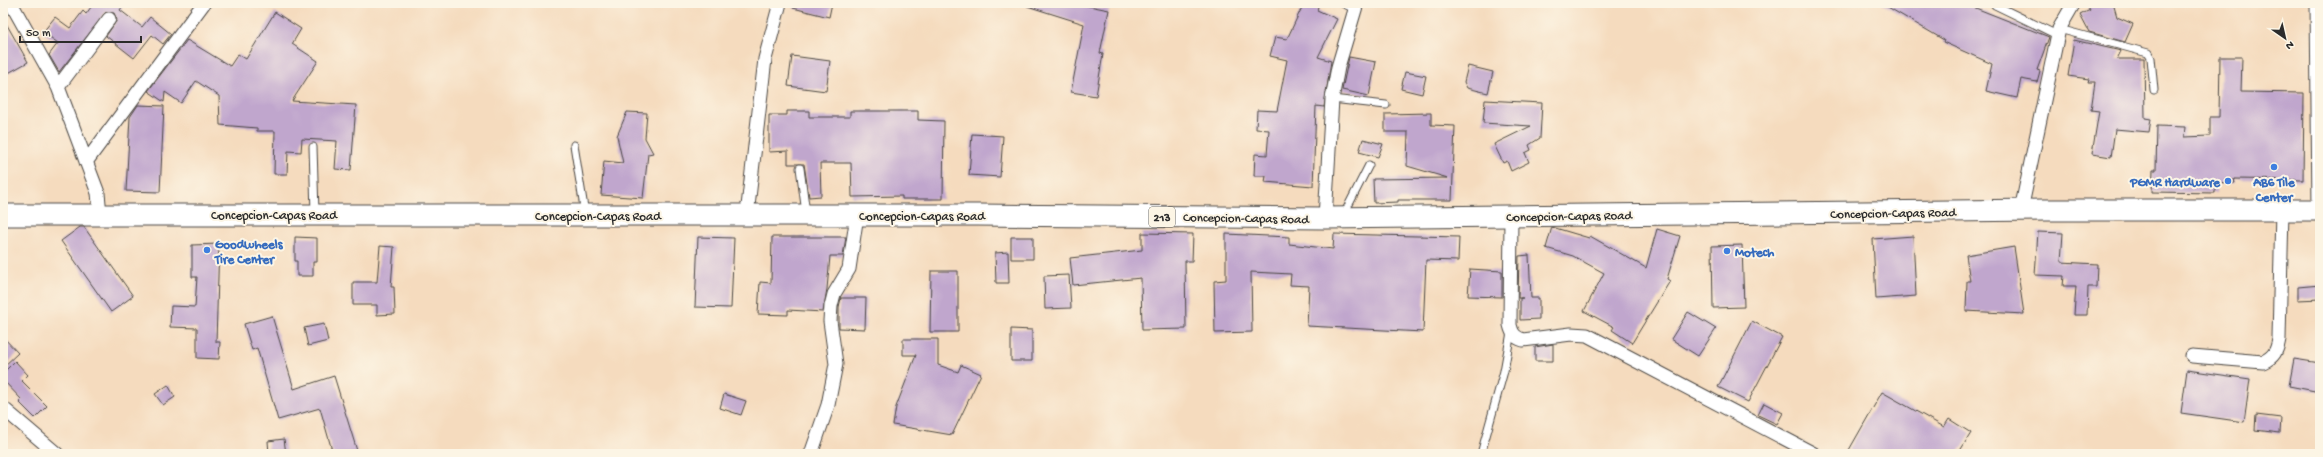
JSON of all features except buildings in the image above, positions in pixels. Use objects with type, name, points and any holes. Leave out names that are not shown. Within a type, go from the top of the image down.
[{"type":"main road","name":"Concepcion-Capas Road","points":[[3,215],[857,215],[1334,218],[2022,210],[2320,210]]},
{"type":"street","points":[[11,3],[58,87],[98,193],[100,214]]},
{"type":"street","points":[[86,162],[204,3]]},
{"type":"street","points":[[747,215],[765,59],[780,3]]},
{"type":"street","points":[[2022,210],[2058,32],[2074,3]]},
{"type":"street","points":[[2317,3],[2319,50],[2320,210]]},
{"type":"street","points":[[1334,218],[1332,99],[1338,67],[1356,6]]},
{"type":"street","points":[[58,87],[109,19]]},
{"type":"street","points":[[2192,356],[2263,362],[2271,358],[2277,351],[2279,340],[2282,210]]},
{"type":"street","points":[[811,454],[828,405],[836,364],[830,321],[831,306],[834,294],[849,270],[857,215]]},
{"type":"street","points":[[1511,215],[1510,325],[1511,332],[1516,338],[1523,340],[1578,334],[1599,340],[1814,454]]},
{"type":"street","points":[[3,408],[57,454]]},
{"type":"lane","points":[[1342,3],[1356,6]]},
{"type":"lane","points":[[1995,5],[2058,32],[2148,53],[2151,58],[2154,90]]},
{"type":"lane","points":[[1332,99],[1386,105]]},
{"type":"lane","points":[[574,145],[585,215]]},
{"type":"lane","points":[[313,147],[316,214]]},
{"type":"lane","points":[[1334,218],[1369,165]]},
{"type":"lane","points":[[800,168],[806,215]]},
{"type":"lane","points":[[1481,454],[1504,370],[1511,332]]},
{"type":"place","name":"AB6 Tile Center","points":[[2274,167]]},
{"type":"place","name":"PGMR Hardware","points":[[2228,181]]},
{"type":"place","name":"Goodwheels Tire Center","points":[[207,250]]},
{"type":"place","name":"Motech","points":[[1727,251]]}]
